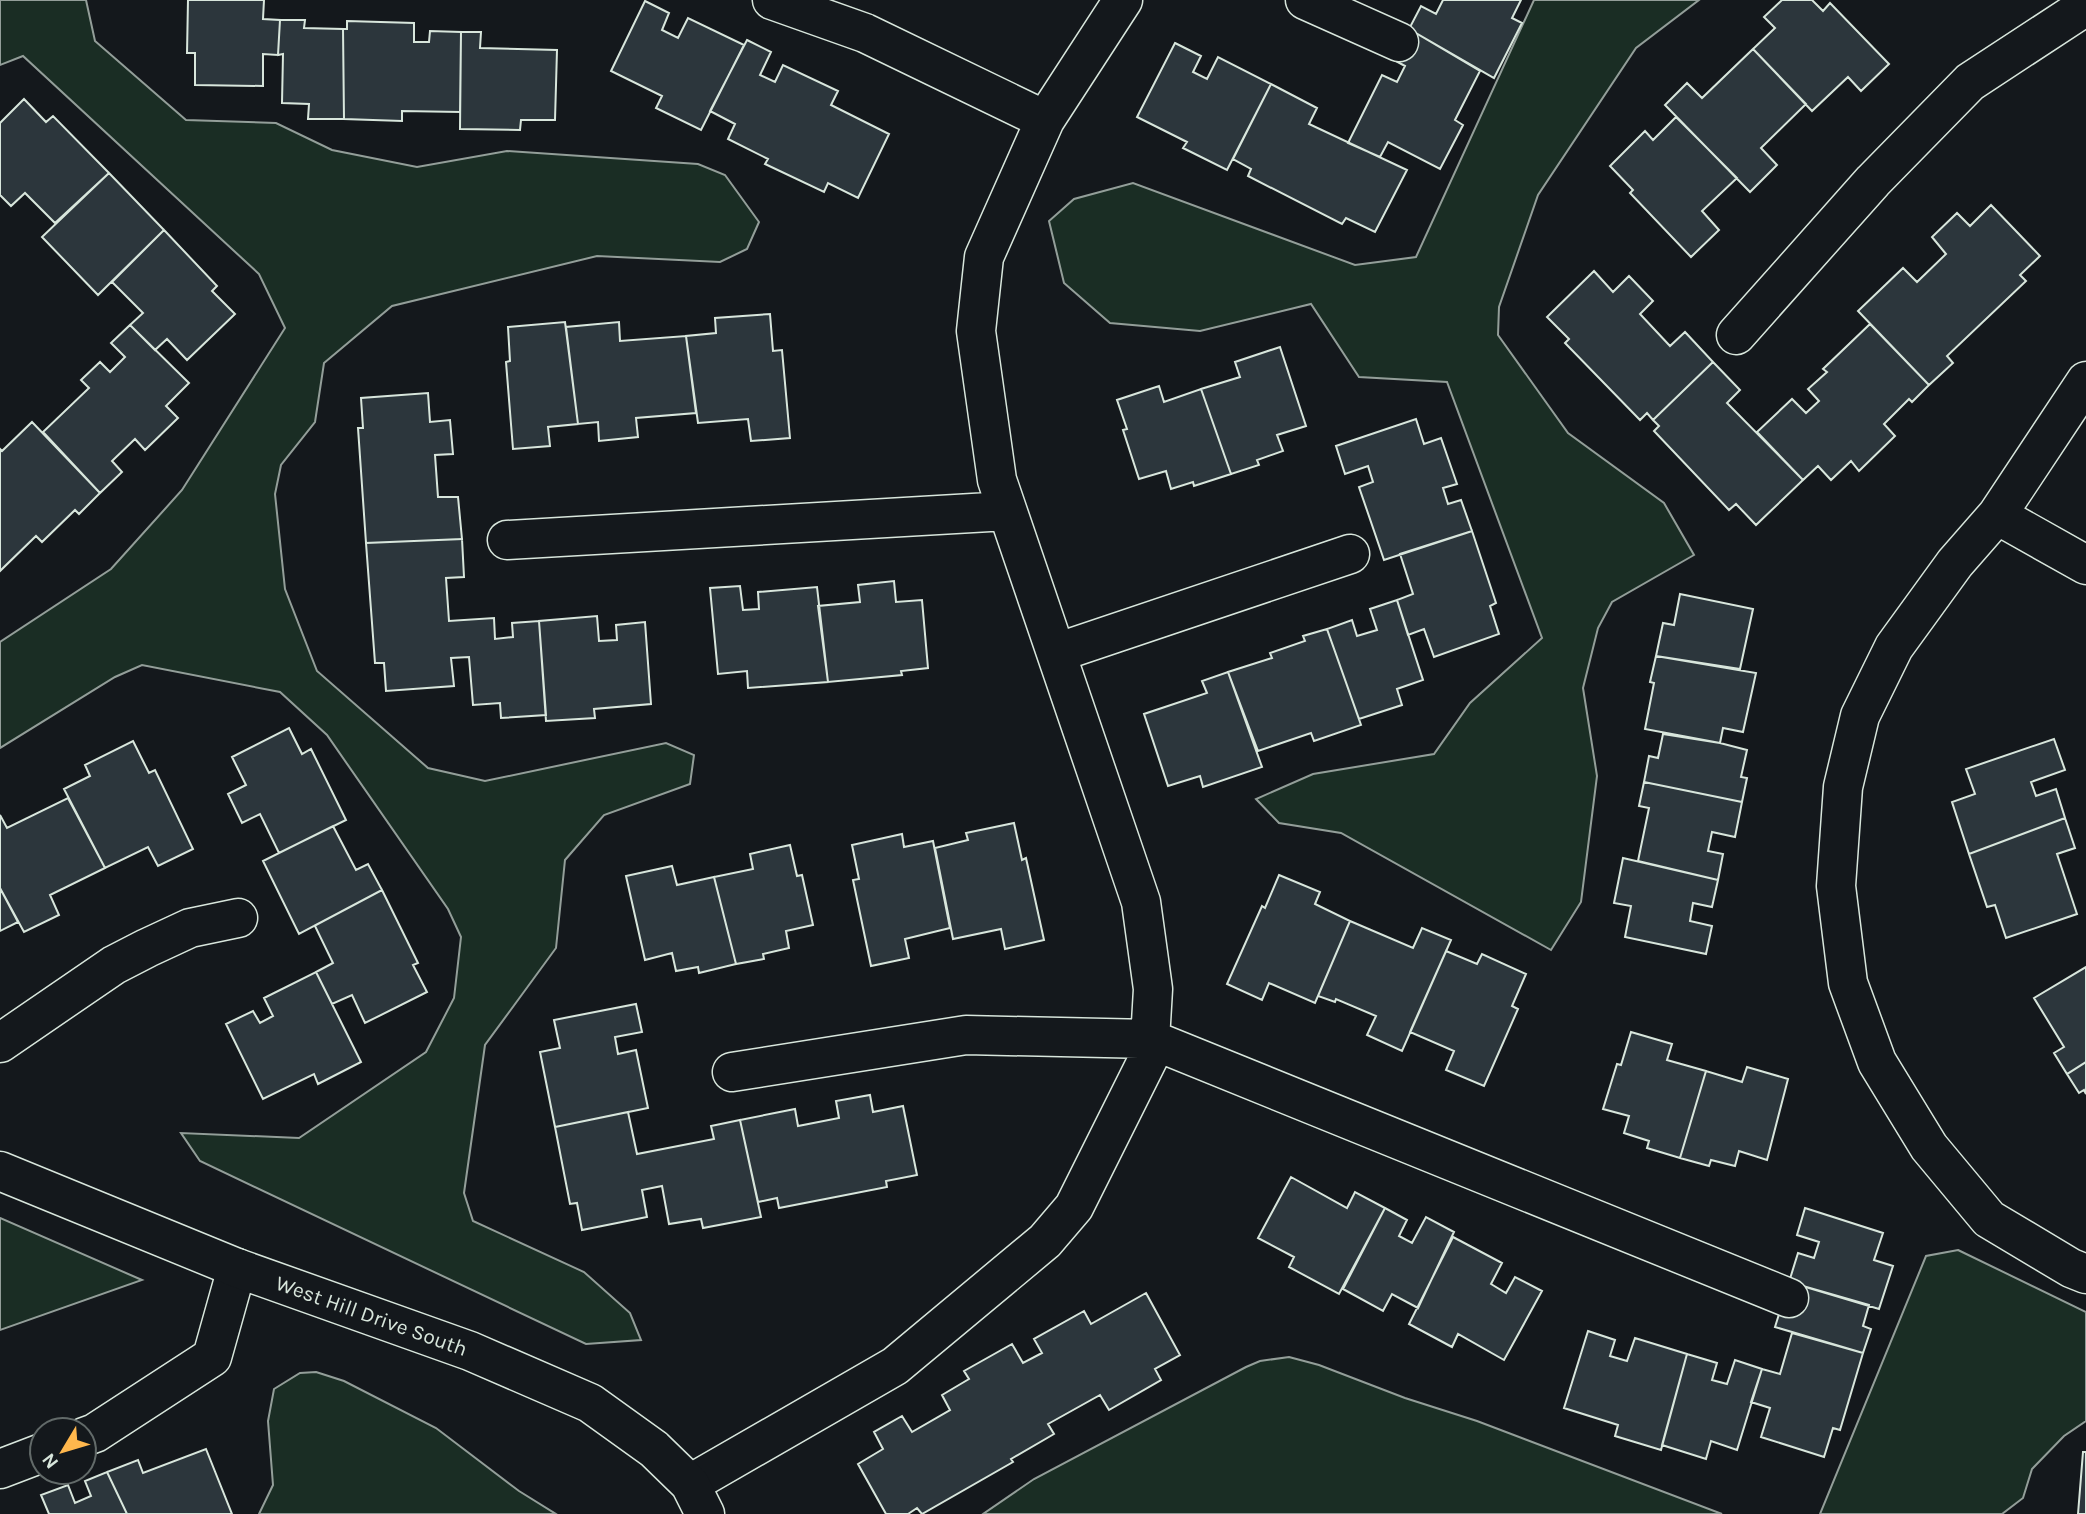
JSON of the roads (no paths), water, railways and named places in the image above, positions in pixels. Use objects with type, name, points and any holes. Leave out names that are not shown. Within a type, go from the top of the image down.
[{"type":"street","points":[[772,0],[865,33],[1045,120]]},
{"type":"street","points":[[698,1499],[895,1367],[1045,1241],[1074,1207],[1149,1056],[1153,989],[1141,902],[997,480],[976,331],[984,257],[1045,120],[1124,0]]},
{"type":"street","points":[[1305,0],[1399,42]]},
{"type":"street","points":[[1736,335],[1873,181],[1970,82],[2086,6]]},
{"type":"street","points":[[2086,381],[1997,515],[1955,563],[1894,647],[1860,716],[1843,787],[1836,886],[1848,983],[1877,1062],[1929,1147],[1989,1219],[2071,1268],[2086,1274]]},
{"type":"street","points":[[508,540],[1007,511]]},
{"type":"street","points":[[1997,515],[2086,565]]},
{"type":"street","points":[[1056,653],[1350,554]]},
{"type":"street","points":[[0,1042],[114,965],[190,929],[237,918]]},
{"type":"street","points":[[732,1072],[966,1035],[1150,1039],[1789,1298]]},
{"type":"street","name":"West Hill Drive South","points":[[0,1171],[237,1268],[470,1351],[590,1403],[654,1449],[698,1499]]},
{"type":"street","points":[[98,1430],[212,1357],[237,1268]]},
{"type":"street","points":[[0,1469],[28,1458]]}]
